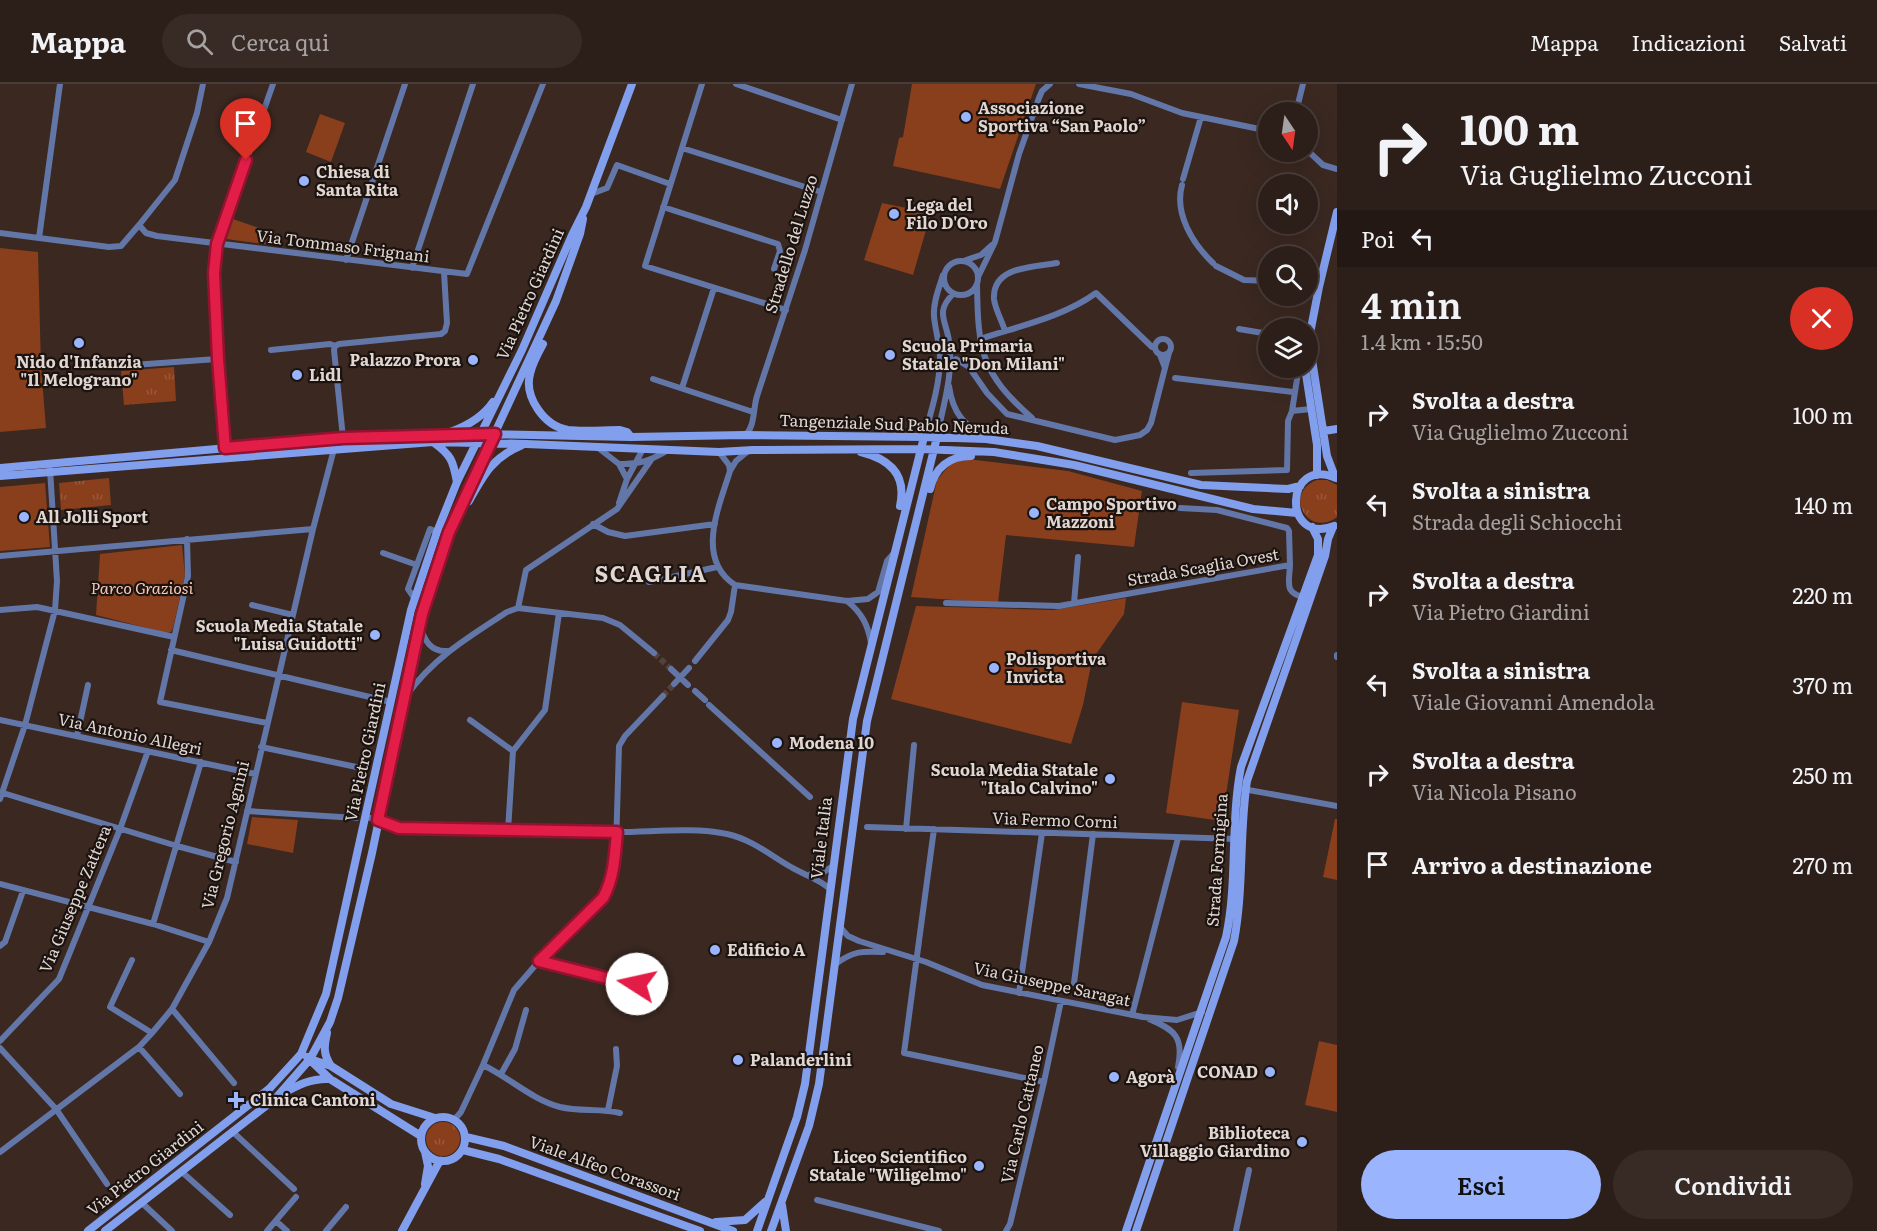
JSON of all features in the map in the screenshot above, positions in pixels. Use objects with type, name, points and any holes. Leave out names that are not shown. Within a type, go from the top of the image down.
[{"type":"main road","name":"Via Pietro Giardini","points":[[88,1231],[269,1089],[301,1054],[327,994],[411,610],[416,599],[433,531],[522,350],[586,207],[632,84]]},
{"type":"main road","name":"Via Pietro Giardini","points":[[276,1098],[310,1059],[330,1022],[338,998],[419,626],[449,532],[556,301],[580,234],[586,207]]},
{"type":"main road","points":[[1313,318],[1337,212]]},
{"type":"main road","points":[[556,301],[552,321],[529,375],[530,389],[537,408],[549,421],[562,428],[620,430],[627,432],[631,437]]},
{"type":"main road","points":[[440,435],[465,427],[488,409],[522,350]]},
{"type":"main road","points":[[1308,378],[1311,409],[1329,464],[1336,478]]},
{"type":"main road","points":[[1309,378],[1319,431],[1317,475]]},
{"type":"main road","points":[[1319,431],[1337,429]]},
{"type":"main road","name":"Tangenziale Sud Pablo Neruda","points":[[226,453],[343,438],[481,434],[493,439],[526,444],[719,452],[848,449],[994,452],[1074,465],[1253,509],[1297,513]]},
{"type":"main road","name":"Tangenziale Sud Pablo Neruda","points":[[493,439],[745,435],[937,437],[1037,446],[1201,485],[1288,489],[1300,486]]},
{"type":"main road","points":[[643,448],[650,442],[701,441],[721,436]]},
{"type":"main road","name":"Viale Italia","points":[[757,1231],[798,1117],[805,1084],[853,719],[924,437]]},
{"type":"main road","points":[[908,555],[937,437]]},
{"type":"main road","points":[[0,476],[50,468],[226,453],[433,442],[477,442],[493,439]]},
{"type":"main road","points":[[433,442],[449,454],[457,482]]},
{"type":"main road","points":[[449,532],[493,462],[507,452],[526,444]]},
{"type":"main road","points":[[848,449],[879,457],[898,474],[902,490],[897,521],[900,530]]},
{"type":"main road","points":[[908,555],[921,526],[935,472],[954,458],[994,452]]},
{"type":"main road","points":[[0,468],[50,468]]},
{"type":"main road","points":[[1335,526],[1319,529],[1306,524],[1297,513],[1295,504],[1300,486],[1307,479],[1317,475],[1336,478]]},
{"type":"main road","name":"Strada Formigina","points":[[1136,1231],[1223,971],[1238,839],[1241,767],[1335,526]]},
{"type":"main road","name":"Strada Formigina","points":[[1306,598],[1319,550],[1318,539],[1312,527]]},
{"type":"main road","name":"Viale Italia","points":[[771,1231],[809,1126],[819,1084],[867,721],[908,555]]},
{"type":"main road","name":"Strada Formigina","points":[[1126,1231],[1175,1083],[1202,1012],[1223,971]]},
{"type":"main road","points":[[330,1022],[324,1046],[325,1057],[331,1066]]},
{"type":"main road","points":[[301,1054],[331,1066],[391,1104],[435,1118],[449,1117],[460,1124],[466,1137],[463,1150],[454,1159],[441,1161],[425,1152]]},
{"type":"main road","points":[[310,1059],[330,1079],[421,1136]]},
{"type":"main road","name":"Via Pietro Giardini","points":[[105,1231],[276,1098],[303,1082],[317,1078],[330,1079]]},
{"type":"main road","points":[[422,1196],[428,1166],[421,1136],[428,1122],[435,1118]]},
{"type":"main road","name":"Viale Alfeo Corassori","points":[[466,1137],[504,1146],[733,1231]]},
{"type":"main road","name":"Viale Alfeo Corassori","points":[[463,1150],[499,1159],[700,1231]]},
{"type":"main road","points":[[402,1231],[441,1161]]},
{"type":"main road","points":[[700,1219],[719,1222],[745,1220],[769,1197]]},
{"type":"main road","points":[[782,1203],[786,1231]]},
{"type":"street","points":[[39,238],[60,84]]},
{"type":"street","points":[[0,233],[109,247],[121,246],[175,180],[197,113],[202,84]]},
{"type":"street","points":[[226,453],[214,273],[217,244],[273,84]]},
{"type":"street","points":[[346,260],[405,84]]},
{"type":"street","points":[[412,268],[474,84]]},
{"type":"street","name":"Via Tommaso Frignani","points":[[139,225],[146,232],[157,236],[467,274],[543,84]]},
{"type":"street","points":[[702,84],[645,266],[786,310]]},
{"type":"street","points":[[736,84],[842,120]]},
{"type":"street","name":"Stradello del Luzzo","points":[[745,435],[752,426],[753,412],[786,310],[852,84]]},
{"type":"street","points":[[1033,418],[1014,402],[989,371],[980,339],[977,285],[978,277],[995,242],[1019,154],[1042,91],[1050,84]]},
{"type":"street","points":[[1079,84],[1122,92],[1182,113],[1258,129]]},
{"type":"street","points":[[1122,92],[1123,84]]},
{"type":"street","points":[[1298,102],[1303,84]]},
{"type":"street","points":[[1202,117],[1179,194],[1189,235],[1200,251],[1215,264],[1244,280],[1258,281]]},
{"type":"street","points":[[682,148],[821,192]]},
{"type":"street","points":[[1318,160],[1323,165],[1337,170]]},
{"type":"street","points":[[591,194],[607,188],[617,165],[670,184]]},
{"type":"street","points":[[663,207],[778,244],[780,251],[774,269]]},
{"type":"street","points":[[924,437],[940,360],[939,339],[934,317],[935,302],[943,275],[948,266],[958,261],[973,259],[995,242]]},
{"type":"street","points":[[958,261],[972,264],[978,277]]},
{"type":"street","points":[[1005,331],[994,300],[996,286],[1002,276],[1013,271],[1057,263]]},
{"type":"street","points":[[271,350],[335,346],[441,334],[445,331],[447,323],[444,272]]},
{"type":"street","points":[[943,275],[945,286],[952,294],[965,295],[974,290],[977,285]]},
{"type":"street","points":[[682,388],[714,288]]},
{"type":"street","points":[[980,339],[1066,310],[1096,293],[1155,348],[1165,368]]},
{"type":"street","points":[[937,437],[950,363],[949,340],[942,310],[946,300],[952,294]]},
{"type":"street","points":[[965,295],[972,301],[977,313]]},
{"type":"street","points":[[1239,328],[1258,332]]},
{"type":"street","points":[[950,363],[956,359],[969,367],[987,393],[1007,414],[1033,418],[1115,440],[1140,435],[1151,423],[1170,344],[1166,340],[1157,342],[1155,348]]},
{"type":"street","points":[[335,346],[343,438]]},
{"type":"street","points":[[1160,355],[1169,353]]},
{"type":"street","points":[[119,366],[218,359]]},
{"type":"street","points":[[1175,378],[1293,392]]},
{"type":"street","points":[[1191,473],[1287,470],[1288,421],[1292,411],[1297,378]]},
{"type":"street","points":[[653,379],[753,412]]},
{"type":"street","points":[[948,380],[951,402],[958,417],[986,440]]},
{"type":"street","points":[[1292,411],[1311,409]]},
{"type":"street","points":[[597,446],[619,465],[627,479]]},
{"type":"street","points":[[617,509],[627,479],[643,448]]},
{"type":"street","name":"Via Gregorio Agnini","points":[[0,1152],[139,1047],[172,1009],[209,942],[227,898],[278,675],[334,449]]},
{"type":"street","points":[[619,465],[635,465],[651,460],[668,450]]},
{"type":"street","points":[[753,450],[743,454],[730,471],[715,524],[712,544],[717,567],[727,580],[735,585],[847,601],[868,599],[878,592],[887,561],[894,552]]},
{"type":"street","points":[[719,452],[729,465],[730,471]]},
{"type":"street","points":[[518,608],[526,570],[617,509],[651,460]]},
{"type":"street","points":[[50,468],[56,552],[55,610],[25,725],[1,796],[236,862]]},
{"type":"street","points":[[1180,508],[1217,510],[1287,528],[1290,565]]},
{"type":"street","points":[[593,524],[608,532],[625,536],[715,524]]},
{"type":"street","points":[[0,556],[313,529]]},
{"type":"street","points":[[416,599],[408,589],[433,531]]},
{"type":"street","points":[[187,539],[188,576],[160,702],[267,723]]},
{"type":"street","points":[[383,553],[417,565]]},
{"type":"street","points":[[1074,603],[1078,556]]},
{"type":"street","name":"Strada Scaglia Ovest","points":[[946,603],[1053,606],[1290,565],[1290,590],[1294,595],[1306,598]]},
{"type":"street","points":[[649,582],[717,567]]},
{"type":"street","points":[[695,661],[728,620],[735,585]]},
{"type":"street","points":[[847,601],[862,616],[868,626],[872,644]]},
{"type":"street","points":[[252,605],[293,615]]},
{"type":"street","points":[[0,610],[37,607],[174,637]]},
{"type":"street","points":[[403,701],[417,680],[448,651],[507,612],[518,608],[612,621],[629,632],[654,654]]},
{"type":"street","points":[[508,831],[513,751],[545,710],[559,613]]},
{"type":"street","points":[[419,626],[430,647],[439,651],[448,651]]},
{"type":"street","points":[[171,650],[391,702]]},
{"type":"street","points":[[674,684],[689,668]]},
{"type":"street","points":[[671,669],[688,685]]},
{"type":"street","points":[[76,736],[88,685]]},
{"type":"street","points":[[695,691],[810,797]]},
{"type":"street","points":[[455,1119],[461,1112],[483,1065],[514,990],[539,961],[603,898],[608,889],[614,863],[617,832],[619,746],[625,736],[663,696]]},
{"type":"street","name":"Via Antonio Allegri","points":[[0,720],[255,774]]},
{"type":"street","points":[[470,720],[513,751]]},
{"type":"street","points":[[906,829],[914,745]]},
{"type":"street","points":[[261,747],[366,769]]},
{"type":"street","name":"Via Giuseppe Zattera","points":[[0,1041],[59,979],[120,830],[148,751]]},
{"type":"street","points":[[153,924],[201,762]]},
{"type":"street","points":[[1241,788],[1337,806]]},
{"type":"street","points":[[247,811],[356,818]]},
{"type":"street","points":[[367,817],[399,828],[726,834],[747,841],[798,871],[820,880],[830,889]]},
{"type":"street","name":"Via Fermo Corni","points":[[867,827],[1238,839]]},
{"type":"street","points":[[934,830],[904,1053],[1044,1082]]},
{"type":"street","points":[[1019,993],[1042,833]]},
{"type":"street","points":[[1074,983],[1093,834]]},
{"type":"street","points":[[1132,1015],[1178,838]]},
{"type":"street","points":[[808,874],[822,873],[833,866]]},
{"type":"street","points":[[0,884],[87,909],[153,924],[209,942]]},
{"type":"street","points":[[0,946],[5,942],[23,891]]},
{"type":"street","name":"Via Giuseppe Saragat","points":[[839,927],[848,936],[889,952],[918,959],[973,982],[1019,993],[1143,1017],[1177,1020],[1202,1012]]},
{"type":"street","name":"Via Giuseppe Saragat","points":[[834,965],[846,956],[859,951],[889,952]]},
{"type":"street","points":[[132,960],[110,1007],[152,1033]]},
{"type":"street","points":[[539,961],[638,986]]},
{"type":"street","name":"Via Carlo Cattaneo","points":[[1006,1231],[1010,1224],[1044,1082],[1060,1001]]},
{"type":"street","points":[[172,1009],[234,1083]]},
{"type":"street","points":[[501,1074],[515,1049],[526,1010]]},
{"type":"street","name":"Via Giuseppe Saragat","points":[[1143,1017],[1171,1030],[1179,1041],[1181,1051],[1175,1083]]},
{"type":"street","points":[[139,1047],[180,1094]]},
{"type":"street","points":[[0,1048],[56,1109],[107,1184]]},
{"type":"street","points":[[608,1110],[617,1066],[616,1049]]},
{"type":"street","points":[[483,1065],[501,1074],[521,1089],[549,1103],[579,1110],[608,1110],[620,1113]]},
{"type":"street","points":[[233,1132],[294,1189]]},
{"type":"street","points":[[1236,1231],[1249,1170]]},
{"type":"street","name":"Via Pietro Giardini","points":[[182,1172],[230,1215]]},
{"type":"street","points":[[267,1231],[296,1197]]},
{"type":"street","points":[[817,1200],[910,1227],[939,1231]]},
{"type":"street","points":[[142,1203],[172,1231]]},
{"type":"street","points":[[327,1231],[346,1207]]},
{"type":"street","points":[[276,1221],[287,1231]]},
{"type":"green space","name":"Associazione Sportiva “San Paolo”","points":[[912,84],[1036,84],[1000,189],[893,166],[899,138],[903,137]]},
{"type":"green space","points":[[320,114],[345,123],[331,162],[306,152]]},
{"type":"green space","points":[[882,203],[931,213],[913,275],[864,260]]},
{"type":"green space","points":[[233,219],[276,234],[272,245],[226,239]]},
{"type":"green space","points":[[0,248],[38,252],[41,366],[46,428],[0,432]]},
{"type":"green space","points":[[174,367],[176,401],[124,405],[121,371]]},
{"type":"green space","name":"Campo Sportivo Mazzoni","points":[[967,459],[1068,471],[1142,491],[1134,547],[1006,535],[998,603],[911,597],[937,480],[951,463]]},
{"type":"green space","points":[[109,478],[111,505],[61,510],[59,483]]},
{"type":"green space","points":[[1317,480],[1327,480],[1337,485],[1337,517],[1326,522],[1317,522],[1309,518],[1303,512],[1300,503],[1301,494],[1307,486]]},
{"type":"green space","name":"All Jolli Sport","points":[[45,483],[50,547],[0,551],[0,487]]},
{"type":"green space","name":"Parco Graziosi","points":[[182,545],[185,575],[171,632],[166,633],[96,615],[100,554]]},
{"type":"green space","name":"Polisportiva Invicta","points":[[1126,598],[1124,614],[1092,660],[1083,705],[1071,744],[891,699],[916,606],[1053,610]]},
{"type":"green space","points":[[1182,702],[1239,710],[1222,821],[1166,813]]},
{"type":"green space","points":[[252,817],[298,820],[293,853],[247,844]]},
{"type":"green space","points":[[1335,819],[1337,819],[1337,880],[1323,877]]},
{"type":"green space","points":[[1319,1041],[1337,1045],[1337,1112],[1305,1105]]},
{"type":"green space","points":[[443,1122],[455,1127],[460,1139],[455,1151],[443,1156],[431,1151],[426,1139],[431,1127]]},
{"type":"tunnel","points":[[654,653],[671,669]]},
{"type":"tunnel","points":[[663,696],[674,684]]},
{"type":"place","name":"Associazione Sportiva “San Paolo”","points":[[966,117]]},
{"type":"place","name":"Chiesa di Santa Rita","points":[[304,181]]},
{"type":"place","name":"Lega del Filo D'Oro","points":[[894,214]]},
{"type":"place","name":"Nido d'Infanzia \"Il Melograno\"","points":[[79,343]]},
{"type":"place","name":"Scuola Primaria Statale \"Don Milani\"","points":[[890,355]]},
{"type":"place","name":"Palazzo Prora","points":[[473,360]]},
{"type":"place","name":"Lidl","points":[[297,375]]},
{"type":"place","name":"Campo Sportivo Mazzoni","points":[[1034,513]]},
{"type":"place","name":"All Jolli Sport","points":[[24,517]]},
{"type":"place","name":"Scuola Media Statale \"Luisa Guidotti\"","points":[[375,635]]},
{"type":"place","name":"Polisportiva Invicta","points":[[994,668]]},
{"type":"place","name":"Modena 10","points":[[777,743]]},
{"type":"place","name":"Scuola Media Statale \"Italo Calvino\"","points":[[1110,779]]},
{"type":"place","name":"Edificio A","points":[[715,950]]},
{"type":"place","name":"Palanderlini","points":[[738,1060]]},
{"type":"place","name":"CONAD","points":[[1270,1072]]},
{"type":"place","name":"Agorà","points":[[1114,1077]]},
{"type":"place","name":"Clinica Cantoni","points":[[236,1100]]},
{"type":"place","name":"Biblioteca Villaggio Giardino","points":[[1302,1142]]},
{"type":"place","name":"Liceo Scientifico Statale \"Wiligelmo\"","points":[[979,1166]]},
{"type":"district","name":"SCAGLIA","points":[[651,574]]},
{"type":"route","points":[[246,160],[217,244],[214,273],[225,448],[343,438],[495,434],[449,532],[422,614],[378,820],[399,828],[617,832],[614,863],[608,889],[603,898],[539,961],[638,986],[637,984]]}]
